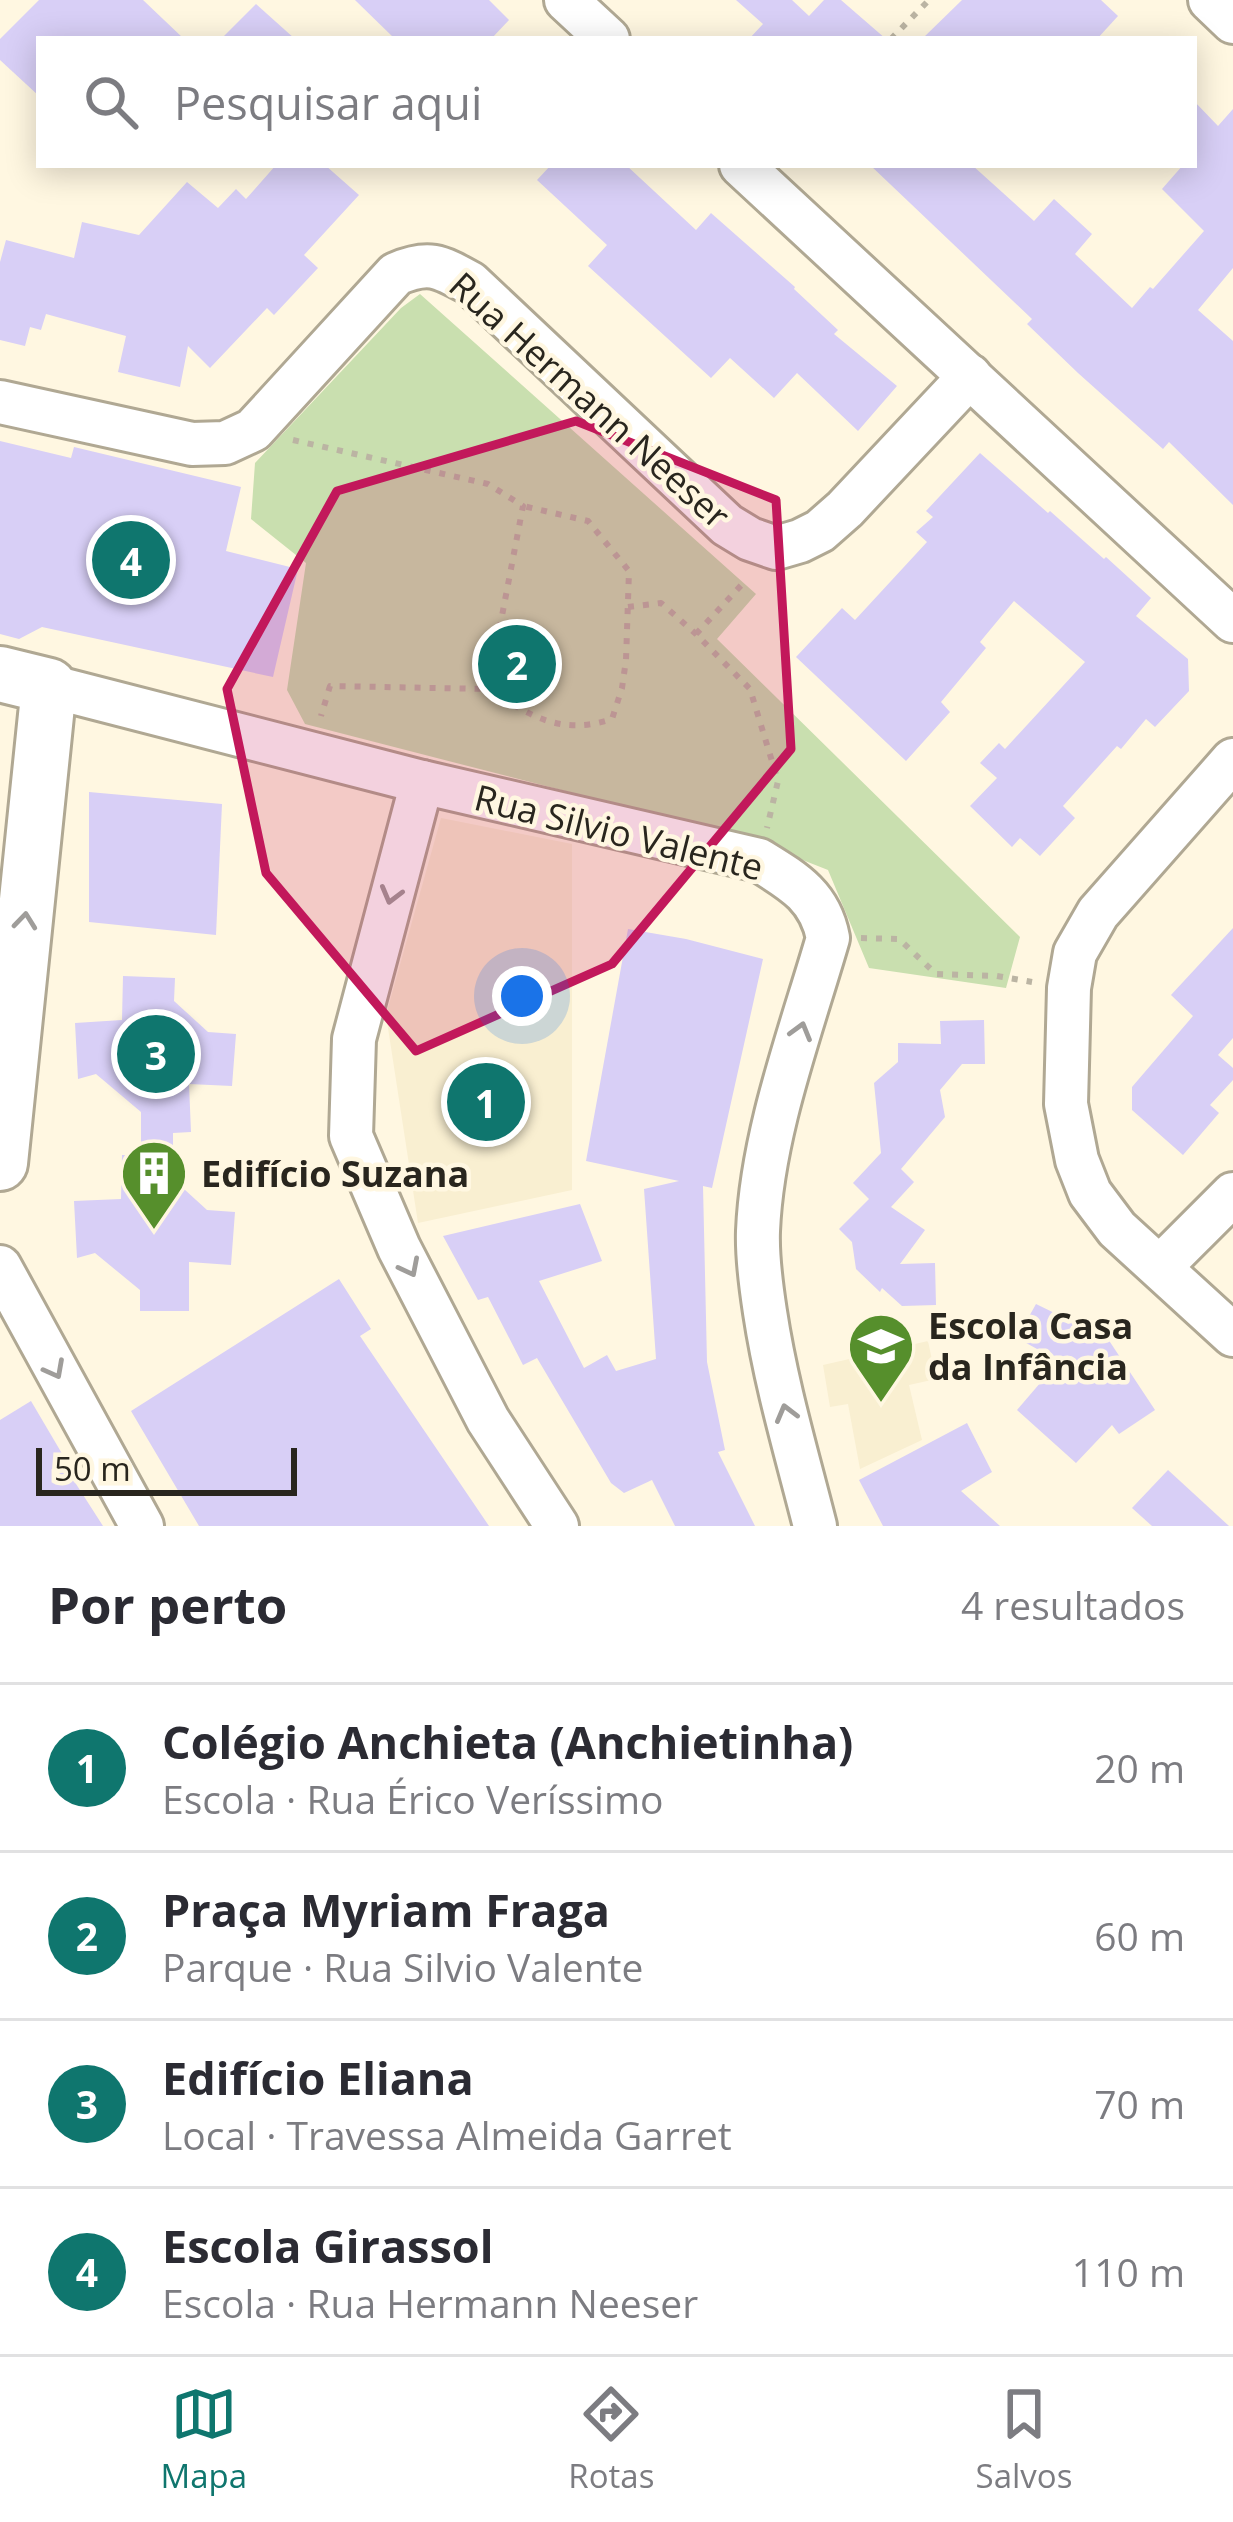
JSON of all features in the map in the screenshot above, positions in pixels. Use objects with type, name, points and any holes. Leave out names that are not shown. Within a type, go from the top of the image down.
[{"type":"street","points":[[566,0],[605,36]]},
{"type":"street","points":[[1210,0],[1233,22]]},
{"type":"street","points":[[744,168],[1233,620]]},
{"type":"street","name":"Rua Hermann Neeser","points":[[0,402],[192,444],[225,443],[253,430],[395,274],[419,264],[442,268],[470,283],[727,525],[776,548]]},
{"type":"street","points":[[776,548],[820,531],[845,509],[970,376]]},
{"type":"street","points":[[0,1163],[24,680]]},
{"type":"street","name":"Rua Silvio Valente","points":[[24,680],[422,782],[759,860],[811,898],[824,919],[828,938]]},
{"type":"street","points":[[1233,760],[1098,913],[1075,953],[1069,988],[1066,1104],[1077,1160],[1103,1211],[1233,1334]]},
{"type":"street","points":[[422,782],[354,1039],[351,1136],[399,1248],[488,1420],[557,1526]]},
{"type":"street","points":[[815,1526],[772,1360],[758,1233],[777,1114],[828,938]]},
{"type":"street","points":[[1160,1268],[1233,1194]]},
{"type":"street","points":[[0,1267],[142,1526]]},
{"type":"path","points":[[894,36],[929,0]]},
{"type":"path","points":[[310,754],[330,686],[488,689],[539,720],[588,727],[612,719],[622,688],[629,571],[588,521],[523,506],[488,484],[342,452]]},
{"type":"path","points":[[488,689],[523,506]]},
{"type":"path","points":[[696,634],[776,548]]},
{"type":"path","points":[[628,607],[662,603],[750,688],[778,781],[759,860]]},
{"type":"path","points":[[828,938],[899,939],[936,974],[998,976],[1069,988]]},
{"type":"highlighted area","points":[[576,421],[776,500],[791,749],[612,964],[416,1051],[266,873],[227,689],[337,491]]},
{"type":"shaded area","points":[[441,818],[572,844],[572,1190],[418,1223],[386,1015]]},
{"type":"shaded area","name":"Escola Casa da Infância","points":[[928,1341],[936,1379],[909,1385],[922,1440],[860,1469],[848,1404],[830,1407],[823,1365]]},
{"type":"green space","points":[[420,294],[756,594],[717,639],[1020,937],[1006,988],[869,968],[828,870],[747,838],[305,724],[287,690],[306,563],[251,519],[255,463],[401,308]]},
{"type":"building","points":[[39,0],[143,0],[181,36],[36,36],[36,93],[0,60],[0,39]]},
{"type":"building","points":[[355,0],[489,0],[509,20],[494,36],[392,36]]},
{"type":"building","points":[[736,0],[792,0],[809,16],[824,0],[841,0],[883,36],[752,36],[763,24]]},
{"type":"building","points":[[962,0],[1101,0],[1118,16],[1100,36],[925,36]]},
{"type":"building","points":[[256,4],[292,36],[224,36]]},
{"type":"building","points":[[1197,104],[1218,126],[1233,109],[1233,268],[1198,310],[1233,341],[1233,505],[1169,442],[1163,449],[1078,373],[1027,324],[1032,319],[873,168],[975,168],[1034,221],[1054,199],[1092,234],[1075,254],[1132,308],[1204,231],[1162,189],[1180,168],[1197,168]]},
{"type":"building","points":[[273,168],[328,168],[359,195],[304,255],[318,268],[274,315],[267,308],[210,368],[188,346],[180,387],[118,372],[126,336],[46,314],[41,330],[30,327],[25,346],[0,340],[0,262],[6,240],[74,258],[82,222],[139,235],[187,182],[218,208],[236,189],[246,199]]},
{"type":"building","points":[[548,168],[629,168],[696,230],[711,213],[795,287],[838,330],[834,334],[897,386],[858,431],[797,373],[774,398],[730,358],[711,378],[588,266],[607,245],[537,180]]},
{"type":"building","points":[[0,441],[71,458],[74,447],[241,487],[226,551],[298,569],[273,677],[42,627],[19,639],[0,634]]},
{"type":"building","points":[[980,453],[1151,598],[1136,616],[1188,659],[1189,691],[1155,727],[1146,719],[1121,749],[1117,746],[1063,806],[1075,818],[1040,856],[1020,838],[1012,847],[970,806],[997,778],[980,763],[999,743],[1005,749],[1085,662],[1014,601],[980,642],[986,648],[941,702],[950,712],[906,761],[796,657],[842,608],[855,620],[927,542],[916,532],[933,517],[926,511]]},
{"type":"building","points":[[89,792],[222,804],[216,935],[89,922]]},
{"type":"building","points":[[1233,928],[1233,1038],[1218,1055],[1233,1068],[1233,1080],[1210,1105],[1219,1113],[1183,1155],[1132,1110],[1132,1087],[1193,1016],[1171,995]]},
{"type":"building","points":[[628,929],[763,959],[712,1188],[703,1186],[707,1362],[725,1450],[718,1452],[755,1526],[675,1526],[652,1480],[624,1493],[611,1483],[537,1358],[523,1365],[488,1297],[478,1300],[443,1236],[580,1204],[602,1261],[539,1281],[584,1368],[607,1355],[616,1371],[656,1359],[644,1189],[679,1181],[586,1161]]},
{"type":"building","points":[[123,976],[175,978],[174,1001],[208,1032],[236,1034],[232,1086],[189,1084],[191,1132],[173,1133],[173,1179],[207,1210],[235,1212],[231,1265],[189,1262],[189,1311],[140,1311],[140,1290],[95,1253],[77,1258],[74,1201],[121,1199],[122,1155],[141,1155],[141,1112],[96,1074],[78,1079],[75,1023],[122,1020]]},
{"type":"building","points":[[984,1020],[985,1064],[962,1064],[940,1090],[945,1117],[901,1169],[914,1182],[891,1207],[925,1230],[900,1264],[935,1263],[936,1305],[902,1306],[856,1269],[852,1242],[839,1229],[869,1199],[853,1183],[881,1153],[874,1083],[898,1062],[898,1043],[941,1044],[940,1021]]},
{"type":"building","points":[[339,1279],[371,1329],[360,1336],[489,1526],[199,1526],[131,1411]]},
{"type":"building","points":[[1036,1304],[1108,1339],[1155,1410],[1119,1434],[1112,1425],[1076,1463],[1017,1410],[1059,1361],[1017,1338]]},
{"type":"building","points":[[31,1401],[64,1457],[60,1459],[103,1526],[0,1526],[0,1420]]},
{"type":"building","points":[[967,1423],[992,1472],[961,1491],[1000,1526],[883,1526],[859,1480]]},
{"type":"building","points":[[1168,1470],[1229,1526],[1152,1526],[1132,1508]]},
{"type":"place","name":"Escola Girassol","points":[[131,560]]},
{"type":"place","name":"Praça Myriam Fraga","points":[[517,664]]},
{"type":"place","name":"Edifício Eliana","points":[[156,1054]]},
{"type":"place","name":"Colégio Anchieta (Anchietinha)","points":[[486,1102]]},
{"type":"place","name":"Edifício Suzana","points":[[154,1232]]},
{"type":"place","name":"Escola Casa da Infância","points":[[881,1405]]}]
